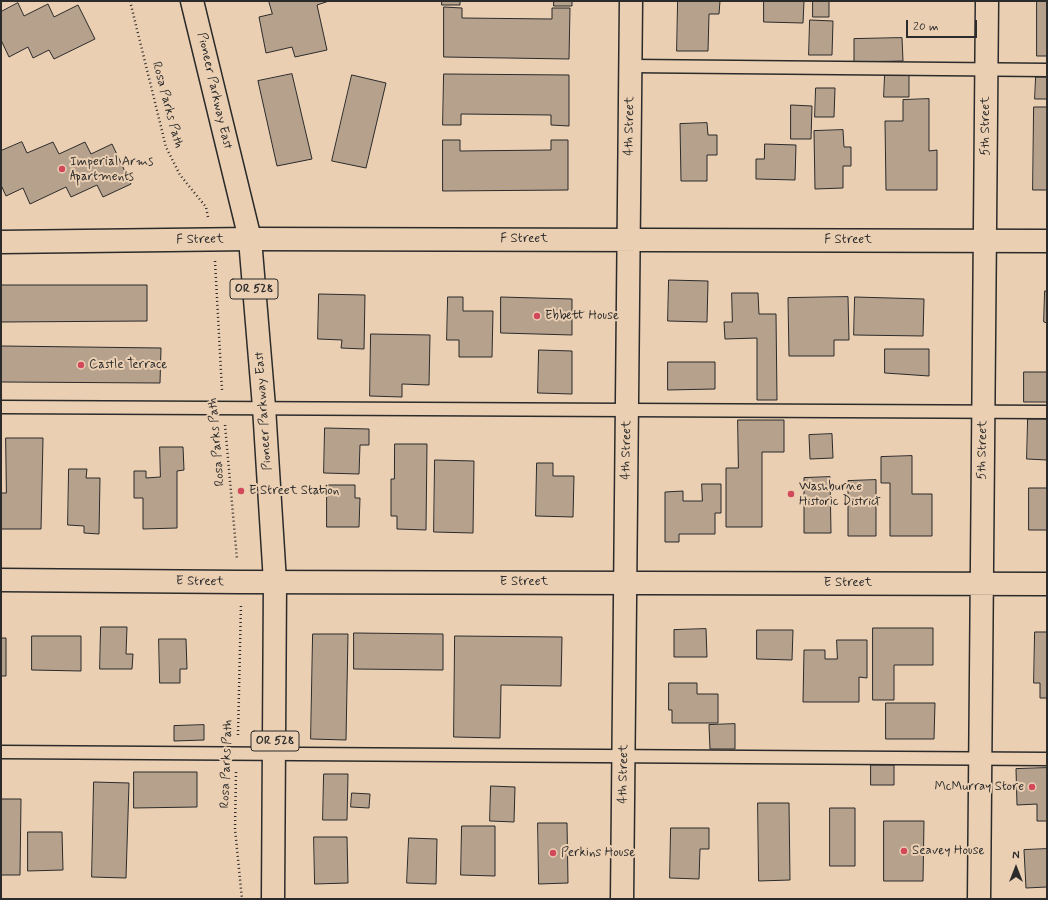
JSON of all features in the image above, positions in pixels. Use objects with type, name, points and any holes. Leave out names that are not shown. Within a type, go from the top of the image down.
[{"type":"street","name":"Pioneer Parkway East","points":[[192,1],[250,238],[264,408],[275,582],[273,899]]},
{"type":"street","name":"4th Street","points":[[622,899],[631,1]]},
{"type":"street","name":"5th Street","points":[[979,899],[987,1]]},
{"type":"street","name":"F Street","points":[[1,242],[213,240],[250,238],[1047,241]]},
{"type":"street","name":"E Street","points":[[1,580],[1047,584]]},
{"type":"lane","points":[[631,66],[1047,70]]},
{"type":"lane","points":[[1,407],[223,407],[983,413],[1047,412]]},
{"type":"lane","points":[[1,752],[1047,759]]},
{"type":"path","name":"Rosa Parks Path","points":[[130,1],[166,147],[180,175],[206,207],[213,240],[223,407],[241,607],[234,829],[242,899]]},
{"type":"building","points":[[269,1],[329,1],[317,5],[327,50],[295,57],[292,47],[266,53],[259,17],[272,14]]},
{"type":"building","points":[[442,1],[460,1],[460,5],[442,5]]},
{"type":"building","points":[[554,1],[572,1],[572,6],[554,6]]},
{"type":"building","points":[[678,1],[720,1],[719,14],[709,14],[708,51],[677,51]]},
{"type":"building","points":[[764,1],[804,1],[803,23],[764,22]]},
{"type":"building","points":[[813,1],[829,1],[829,17],[813,17]]},
{"type":"building","points":[[1037,1],[1047,1],[1047,56],[1037,56]]},
{"type":"building","points":[[18,3],[24,16],[48,4],[54,17],[78,5],[95,39],[54,59],[49,50],[33,58],[28,47],[9,57],[1,40],[1,12]]},
{"type":"building","points":[[444,7],[462,8],[462,18],[552,19],[552,8],[570,8],[569,59],[444,57]]},
{"type":"building","points":[[810,20],[833,21],[832,55],[809,55]]},
{"type":"building","points":[[902,38],[903,61],[854,62],[854,39]]},
{"type":"building","points":[[292,74],[312,159],[277,166],[258,81]]},
{"type":"building","points":[[444,74],[569,75],[569,126],[551,125],[551,115],[461,114],[461,125],[443,125]]},
{"type":"building","points":[[352,75],[386,83],[366,168],[332,161]]},
{"type":"building","points":[[885,75],[909,75],[909,97],[884,97]]},
{"type":"building","points":[[1036,77],[1047,77],[1047,99],[1035,99]]},
{"type":"building","points":[[816,88],[835,88],[834,117],[815,117]]},
{"type":"building","points":[[929,99],[929,151],[937,150],[937,190],[886,190],[885,121],[903,121],[903,100]]},
{"type":"building","points":[[791,105],[812,106],[811,139],[791,139]]},
{"type":"building","points":[[1034,107],[1047,107],[1047,190],[1033,190]]},
{"type":"building","points":[[707,123],[708,135],[717,135],[717,155],[707,155],[707,181],[681,181],[680,124]]},
{"type":"building","points":[[843,130],[844,147],[851,147],[851,166],[843,166],[843,188],[815,189],[814,131]]},
{"type":"building","points":[[443,140],[460,140],[460,151],[551,150],[551,140],[568,140],[568,190],[443,191]]},
{"type":"building","name":"Imperial Arms Apartments","points":[[22,142],[27,153],[53,142],[59,154],[85,142],[91,154],[112,144],[131,184],[103,197],[97,185],[71,197],[66,187],[30,204],[23,188],[6,196],[1,185],[1,151]]},
{"type":"building","points":[[765,144],[796,145],[795,180],[756,179],[756,159],[764,159]]},
{"type":"building","points":[[669,280],[708,281],[707,322],[668,321]]},
{"type":"building","name":"Castle Terrace","points":[[1,285],[147,285],[147,321],[1,322]]},
{"type":"building","points":[[1045,291],[1047,291],[1047,323],[1044,322]]},
{"type":"building","points":[[732,293],[758,293],[759,314],[776,314],[777,400],[757,400],[757,338],[725,339],[724,322],[732,322]]},
{"type":"building","points":[[319,294],[365,295],[364,349],[341,348],[342,340],[318,339]]},
{"type":"building","points":[[448,297],[463,297],[463,311],[493,311],[492,357],[459,357],[459,340],[447,340]]},
{"type":"building","name":"Ebbett House","points":[[501,297],[572,299],[572,335],[501,333]]},
{"type":"building","points":[[848,297],[849,340],[834,340],[834,356],[789,356],[788,298]]},
{"type":"building","points":[[855,297],[924,299],[923,336],[854,335]]},
{"type":"building","points":[[371,334],[430,335],[429,385],[402,384],[402,397],[370,396]]},
{"type":"building","name":"Castle Terrace","points":[[1,346],[161,348],[160,383],[1,382]]},
{"type":"building","points":[[885,349],[929,349],[929,376],[885,373]]},
{"type":"building","points":[[539,350],[572,351],[572,394],[538,393]]},
{"type":"building","points":[[668,362],[715,362],[715,389],[668,390]]},
{"type":"building","points":[[1024,372],[1047,372],[1047,402],[1024,402]]},
{"type":"building","points":[[1028,419],[1047,419],[1047,460],[1027,459]]},
{"type":"building","points":[[738,420],[784,420],[784,452],[762,452],[762,527],[726,527],[726,468],[738,468]]},
{"type":"building","points":[[325,428],[369,429],[369,445],[360,445],[359,474],[324,473]]},
{"type":"building","points":[[832,434],[833,458],[810,459],[809,435]]},
{"type":"building","points":[[6,438],[43,438],[41,529],[1,529],[1,493],[6,493]]},
{"type":"building","points":[[395,444],[427,444],[426,530],[397,529],[397,516],[391,516],[391,479],[394,479]]},
{"type":"building","points":[[160,447],[183,447],[184,470],[177,471],[177,528],[143,529],[143,498],[134,498],[134,471],[146,471],[146,478],[160,477]]},
{"type":"building","points":[[912,456],[912,494],[932,494],[932,536],[890,536],[890,483],[881,483],[881,457]]},
{"type":"building","points":[[435,460],[474,461],[473,533],[434,532]]},
{"type":"building","points":[[537,463],[553,463],[553,476],[574,476],[573,517],[536,516]]},
{"type":"building","points":[[69,469],[87,469],[86,478],[100,478],[99,534],[84,533],[84,526],[68,525]]},
{"type":"building","points":[[830,477],[831,533],[804,533],[804,478]]},
{"type":"building","points":[[876,480],[876,536],[848,536],[848,481]]},
{"type":"building","points":[[702,484],[721,484],[721,513],[715,513],[715,534],[679,534],[679,542],[665,542],[665,492],[683,491],[683,501],[702,501]]},
{"type":"building","points":[[327,485],[355,485],[355,498],[360,498],[359,527],[327,527]]},
{"type":"building","points":[[1029,488],[1047,488],[1047,530],[1029,530]]},
{"type":"building","points":[[101,627],[127,627],[126,654],[133,654],[132,669],[100,669]]},
{"type":"building","points":[[873,628],[933,628],[933,665],[894,665],[894,700],[873,700]]},
{"type":"building","points":[[706,629],[707,657],[674,657],[674,630]]},
{"type":"building","points":[[757,630],[793,630],[792,660],[757,659]]},
{"type":"building","points":[[1035,632],[1047,632],[1047,698],[1040,698],[1040,683],[1034,683]]},
{"type":"building","points":[[354,633],[443,634],[443,670],[354,669]]},
{"type":"building","points":[[313,634],[348,634],[346,740],[311,739]]},
{"type":"building","points":[[32,636],[81,636],[81,671],[32,670]]},
{"type":"building","points":[[455,636],[562,637],[561,686],[501,685],[500,738],[454,737]]},
{"type":"building","points":[[1,638],[6,638],[6,676],[1,676]]},
{"type":"building","points":[[159,639],[186,639],[187,669],[180,669],[180,683],[160,683]]},
{"type":"building","points":[[837,640],[867,640],[867,678],[859,677],[859,702],[803,702],[804,650],[825,650],[825,659],[837,659]]},
{"type":"building","points":[[669,683],[697,683],[697,694],[718,694],[718,723],[672,723],[672,710],[669,710]]},
{"type":"building","points":[[886,703],[935,703],[934,739],[886,739]]},
{"type":"building","points":[[735,724],[735,749],[710,749],[709,725]]},
{"type":"building","points":[[204,725],[204,740],[174,741],[174,726]]},
{"type":"building","points":[[871,765],[894,765],[894,785],[871,785]]},
{"type":"building","name":"McMurray Store","points":[[1047,768],[1047,821],[1037,821],[1037,804],[1017,805],[1016,769]]},
{"type":"building","points":[[134,772],[197,772],[197,807],[134,808]]},
{"type":"building","points":[[324,774],[348,774],[347,820],[323,820]]},
{"type":"building","points":[[94,782],[129,783],[126,878],[92,877]]},
{"type":"building","points":[[491,786],[515,787],[514,822],[490,821]]},
{"type":"building","points":[[352,793],[370,794],[369,808],[351,807]]},
{"type":"building","points":[[1,799],[21,799],[20,875],[1,875]]},
{"type":"building","points":[[758,803],[789,803],[790,880],[759,881]]},
{"type":"building","points":[[830,808],[855,808],[855,866],[830,866]]},
{"type":"building","name":"Seavey House","points":[[884,821],[924,821],[923,881],[884,881]]},
{"type":"building","name":"Perkins House","points":[[538,823],[567,823],[568,883],[539,884]]},
{"type":"building","points":[[462,826],[495,826],[495,876],[461,875]]},
{"type":"building","points":[[671,828],[709,828],[709,849],[700,849],[699,879],[670,878]]},
{"type":"building","points":[[28,832],[62,832],[63,870],[28,871]]},
{"type":"building","points":[[314,837],[347,837],[348,883],[315,884]]},
{"type":"building","points":[[409,838],[437,839],[436,884],[407,883]]},
{"type":"building","points":[[1047,849],[1047,887],[1026,888],[1024,850]]},
{"type":"place","name":"Imperial Arms Apartments","points":[[62,169]]},
{"type":"place","name":"Ebbett House","points":[[537,316]]},
{"type":"place","name":"Castle Terrace","points":[[81,365]]},
{"type":"place","name":"E Street Station","points":[[241,491]]},
{"type":"place","name":"Washburne Historic District","points":[[791,494]]},
{"type":"place","name":"McMurray Store","points":[[1032,787]]},
{"type":"place","name":"Seavey House","points":[[904,851]]},
{"type":"place","name":"Perkins House","points":[[553,853]]}]
